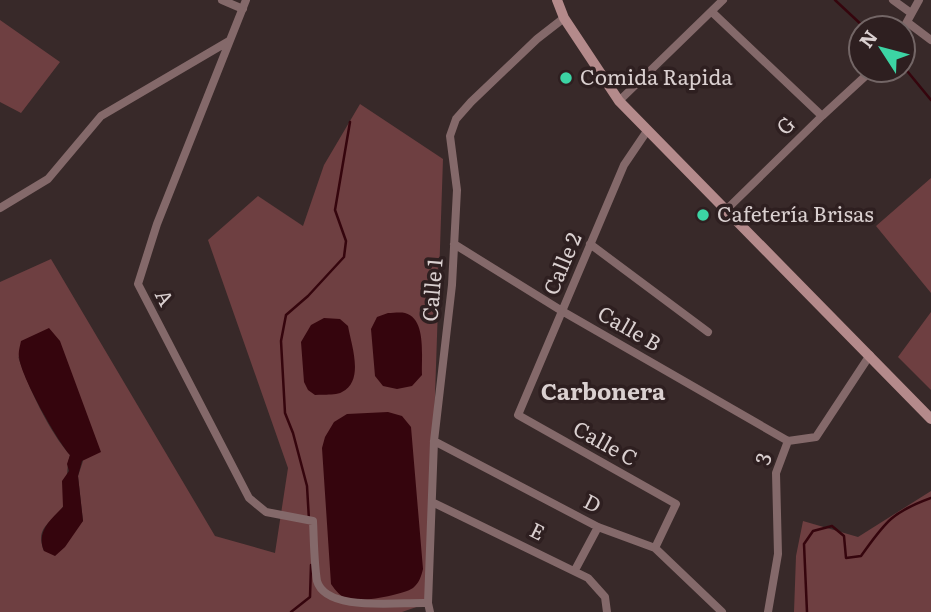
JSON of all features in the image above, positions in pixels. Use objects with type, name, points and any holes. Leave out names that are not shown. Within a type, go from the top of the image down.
[{"type":"main road","points":[[557,0],[564,18],[620,102],[931,419]]},
{"type":"street","points":[[222,0],[243,9]]},
{"type":"street","name":"A","points":[[246,0],[157,224],[138,284],[249,498],[266,512],[313,521],[317,582],[322,595],[329,603],[356,609],[408,603],[429,608]]},
{"type":"street","points":[[620,102],[723,0]]},
{"type":"street","points":[[712,12],[822,116]]},
{"type":"street","name":"Calle 1","points":[[429,608],[434,440],[452,285],[457,190],[450,136],[456,119],[504,69],[564,18]]},
{"type":"street","points":[[917,29],[931,40]]},
{"type":"street","points":[[0,208],[48,179],[101,116],[229,41]]},
{"type":"street","name":"G","points":[[726,209],[857,84]]},
{"type":"street","name":"Calle 2","points":[[517,415],[624,165],[648,131]]},
{"type":"street","name":"Calle B","points":[[454,244],[562,311],[788,441]]},
{"type":"street","points":[[590,244],[708,332]]},
{"type":"street","name":"3","points":[[768,612],[778,554],[776,473],[788,441],[816,437],[870,355]]},
{"type":"street","name":"Calle C","points":[[517,415],[676,504],[655,548]]},
{"type":"street","name":"D","points":[[434,440],[598,527],[655,548],[722,612]]},
{"type":"street","name":"E","points":[[432,502],[588,578],[605,597],[607,612]]},
{"type":"street","points":[[575,570],[598,527]]},
{"type":"shaded area","points":[[0,20],[60,62],[21,113],[0,102]]},
{"type":"shaded area","points":[[360,104],[443,159],[428,603],[402,612],[0,612],[0,282],[51,259],[215,536],[275,553],[288,468],[208,240],[258,196],[303,226],[324,165]],"holes":[[[18,356],[83,461],[78,476],[83,521],[44,551],[41,542],[44,529],[64,504],[70,455],[40,408]]]},
{"type":"shaded area","points":[[931,178],[931,293],[876,226]]},
{"type":"shaded area","points":[[931,312],[931,390],[898,357]]},
{"type":"shaded area","points":[[388,313],[405,313],[417,323],[420,331],[422,375],[412,386],[397,389],[383,386],[375,376],[371,329],[377,317]]},
{"type":"shaded area","points":[[324,318],[340,319],[348,326],[355,371],[349,387],[342,392],[315,395],[308,390],[304,382],[301,342],[311,325]]},
{"type":"shaded area","points":[[49,328],[60,341],[101,452],[82,461],[78,476],[83,521],[65,547],[55,556],[44,551],[42,538],[46,527],[63,507],[62,481],[69,471],[67,464],[70,455],[33,393],[19,355],[21,341]]},
{"type":"shaded area","points":[[388,412],[402,416],[411,427],[423,569],[417,584],[408,591],[370,599],[347,599],[331,584],[322,448],[334,422],[347,414]]},
{"type":"shaded area","points":[[931,491],[931,612],[794,612],[796,556],[803,521],[858,537]]},
{"type":"waterway","points":[[835,0],[850,14]]},
{"type":"waterway","points":[[917,83],[931,100]]},
{"type":"waterway","points":[[309,520],[307,486],[285,413],[281,341],[286,315],[308,296],[344,257],[346,241],[335,210],[350,122]]},
{"type":"waterway","name":"Carbonera","points":[[807,612],[804,544],[813,531],[832,526],[844,536],[846,558],[861,556],[876,535],[897,514],[931,498]]},
{"type":"waterway","points":[[291,612],[310,597],[311,565]]},
{"type":"place","name":"Comida Rapida","points":[[566,78]]},
{"type":"place","name":"Cafetería Brisas","points":[[703,215]]},
{"type":"district","name":"Carbonera","points":[[603,392]]}]
